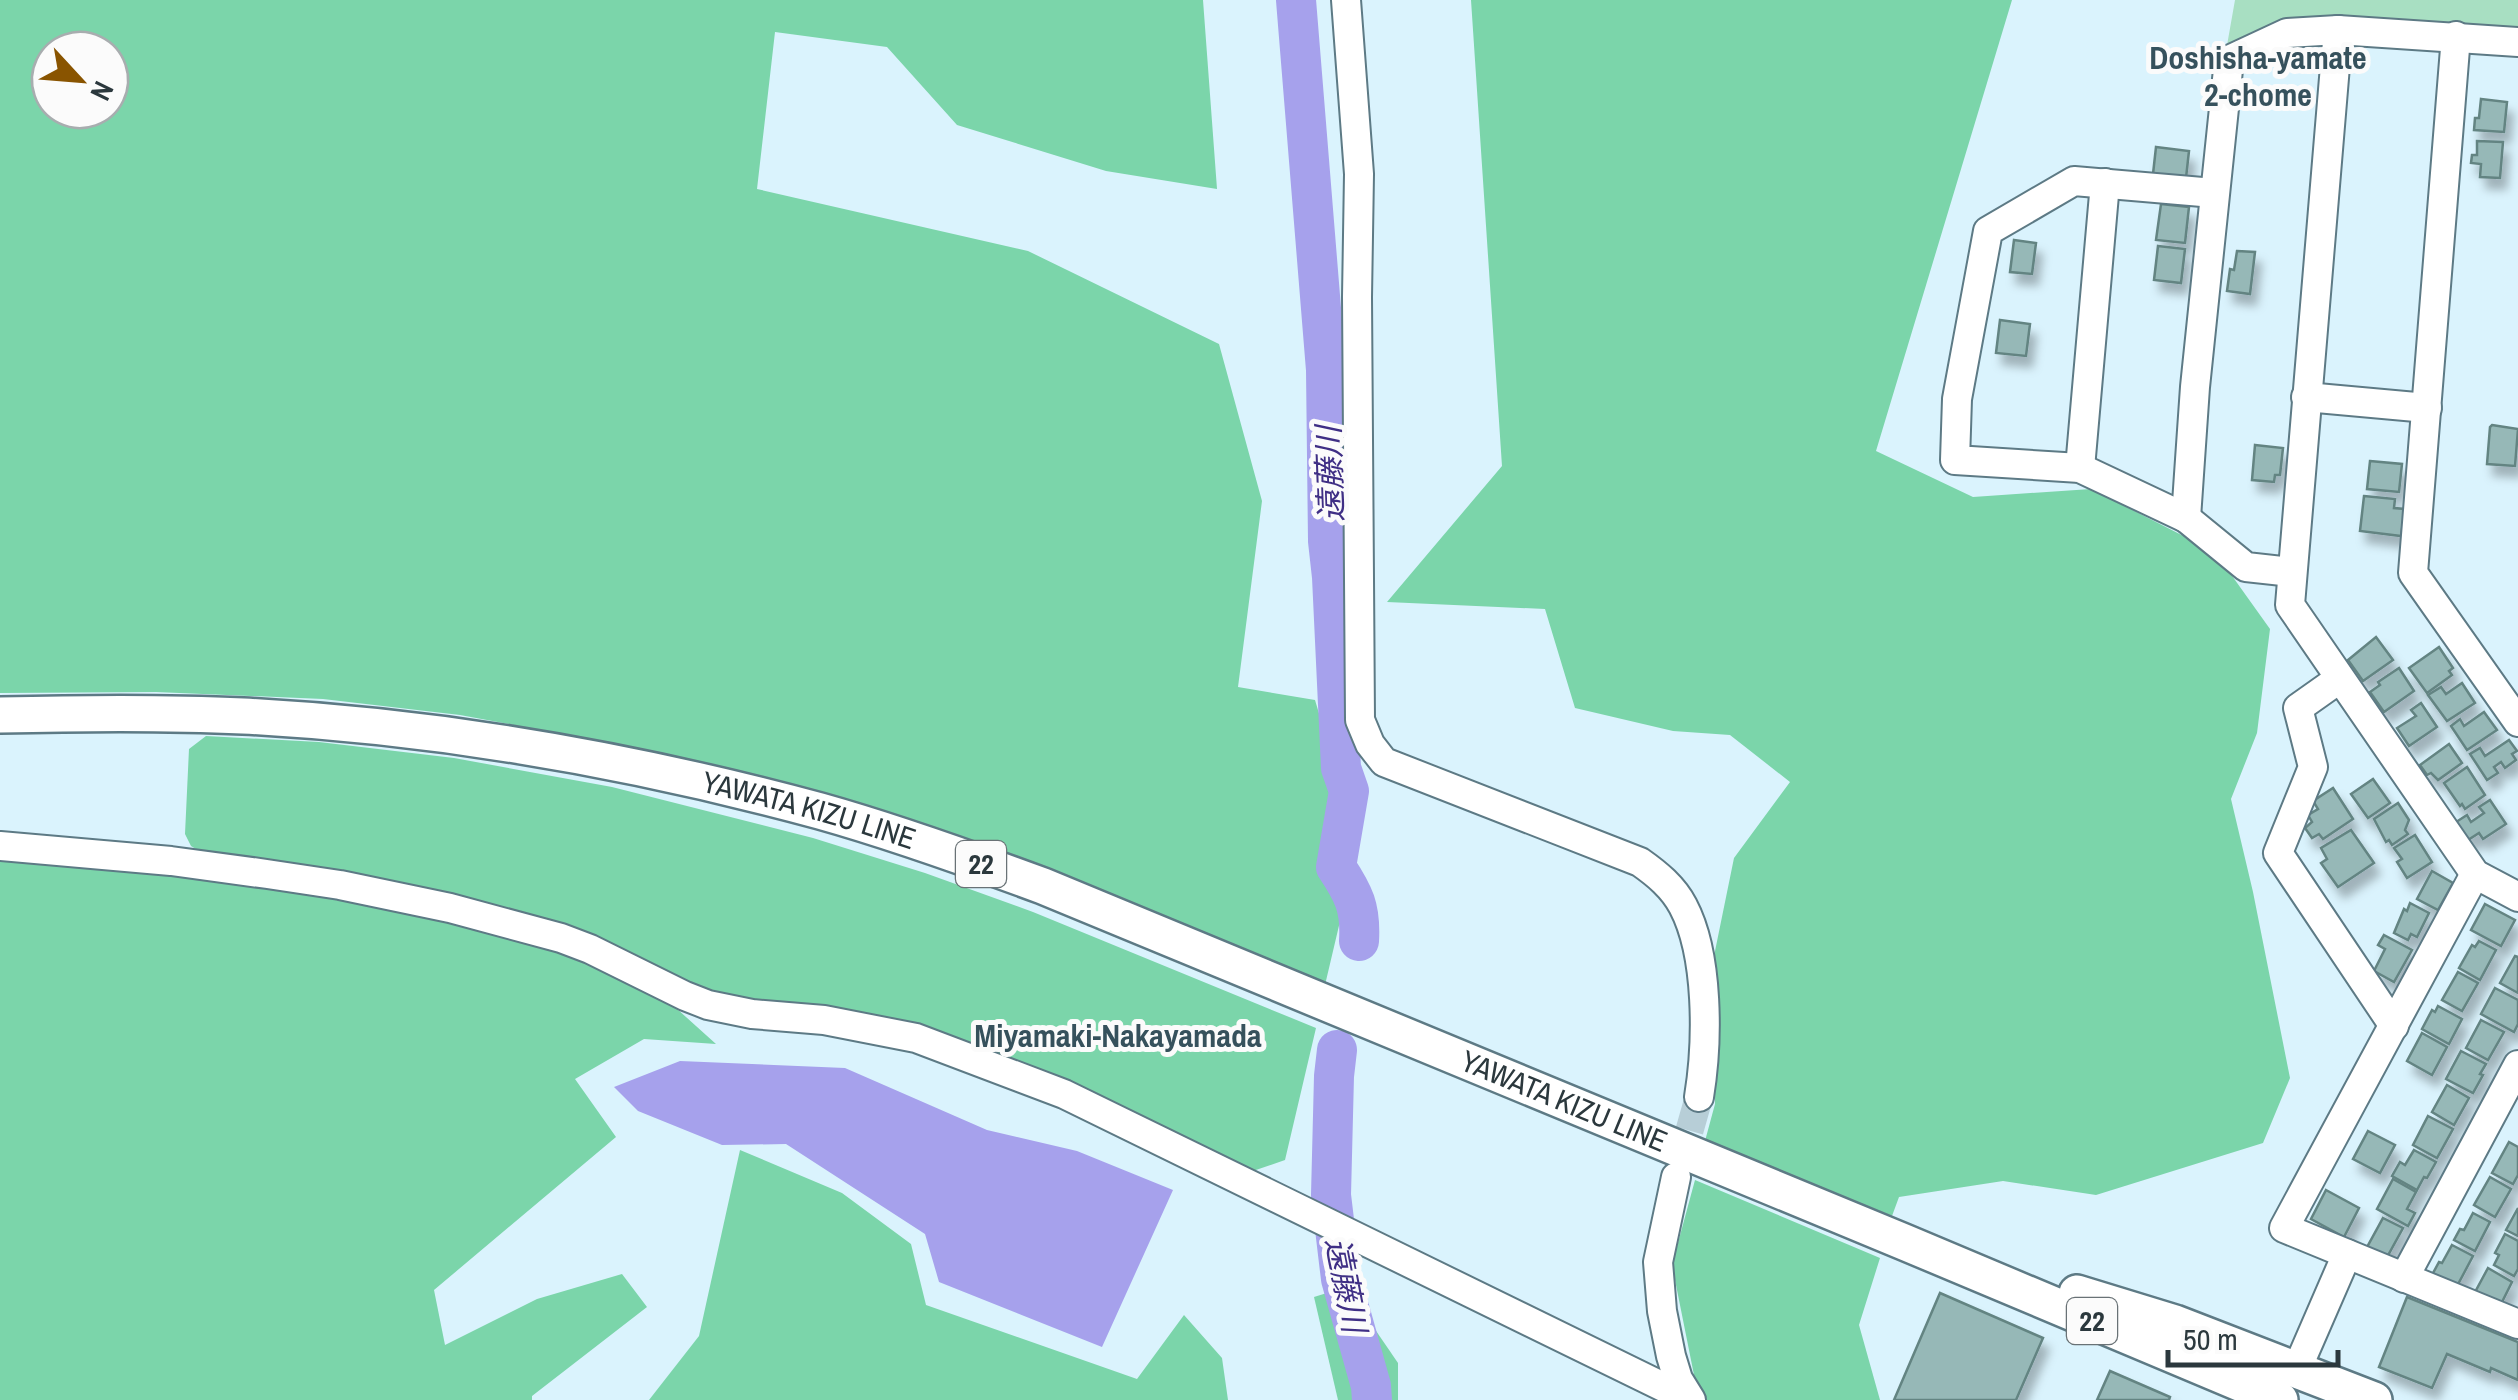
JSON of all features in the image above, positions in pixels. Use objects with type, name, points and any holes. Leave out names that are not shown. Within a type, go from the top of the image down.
[{"type":"main road","name":"YAWATA KIZU LINE","points":[[0,715],[244,716],[458,736],[623,764],[820,811],[1043,886],[2280,1400]]},
{"type":"main road","name":"YAWATA KIZU LINE","points":[[1904,1242],[2175,1323],[2374,1400]]},
{"type":"street","points":[[1346,0],[1360,174],[1357,296],[1360,720],[1370,744],[1384,762],[1640,862],[1662,878],[1682,902],[1696,936],[1703,984],[1705,1064],[1699,1096]]},
{"type":"street","points":[[2338,30],[2290,605],[2475,874],[2518,898]]},
{"type":"street","points":[[2186,518],[2195,388],[2229,60],[2287,34],[2338,30],[2518,42]]},
{"type":"street","points":[[2456,36],[2413,574],[2518,722]]},
{"type":"street","points":[[2214,193],[2074,181],[1988,231],[1957,400],[1955,460],[2080,468],[2186,518],[2246,567],[2292,572]]},
{"type":"street","points":[[2080,468],[2105,183]]},
{"type":"street","points":[[2306,397],[2427,408]]},
{"type":"street","points":[[2338,679],[2298,708],[2313,767],[2278,853],[2394,1026]]},
{"type":"street","points":[[0,846],[268,874],[432,904],[590,948],[708,1005],[752,1014],[824,1020],[916,1038],[1064,1094],[1690,1400]]},
{"type":"street","points":[[2475,874],[2284,1228],[2518,1324]]},
{"type":"street","points":[[2404,1278],[2518,1065]]},
{"type":"street","points":[[1676,1177],[1658,1262],[1662,1311],[1672,1356],[1678,1379],[1690,1400]]},
{"type":"street","points":[[2297,1369],[2347,1254]]},
{"type":"green space","points":[[0,0],[1203,0],[1217,189],[1106,171],[957,125],[887,47],[775,32],[757,189],[1028,251],[1219,344],[1262,501],[1238,687],[1315,700],[1358,845],[1325,985],[824,797],[621,745],[460,715],[323,699],[156,692],[0,693]]},
{"type":"green space","points":[[1471,0],[2012,0],[1876,451],[1973,497],[2091,489],[2215,552],[2270,629],[2257,733],[2231,799],[2290,1078],[2263,1143],[2096,1195],[2003,1181],[1899,1197],[1892,1216],[1705,1141],[1715,1104],[1714,956],[1734,858],[1790,782],[1730,735],[1673,731],[1575,708],[1545,609],[1387,602],[1502,466]]},
{"type":"green space","points":[[2235,0],[2518,0],[2518,34],[2360,19],[2226,51]]},
{"type":"green space","points":[[206,736],[319,742],[454,758],[612,787],[813,838],[1033,912],[1316,1028],[1285,1160],[1250,1172],[1069,1084],[732,999],[199,851],[185,834],[189,749]]},
{"type":"green space","points":[[0,858],[169,873],[337,897],[448,919],[556,949],[676,1008],[716,1044],[644,1039],[575,1079],[616,1137],[434,1290],[445,1345],[537,1299],[622,1274],[647,1307],[532,1396],[532,1400],[0,1400]]},
{"type":"green space","points":[[740,1150],[842,1193],[911,1244],[926,1305],[1137,1379],[1184,1315],[1222,1358],[1228,1400],[649,1400],[699,1336]]},
{"type":"green space","points":[[1695,1180],[1880,1258],[1859,1325],[1880,1400],[1699,1400],[1672,1265]]},
{"type":"green space","points":[[1346,1287],[1398,1363],[1398,1400],[1338,1400],[1314,1297]]},
{"type":"shaded area","points":[[680,1061],[845,1068],[987,1130],[1077,1151],[1173,1190],[1102,1347],[939,1282],[925,1234],[786,1144],[722,1145],[638,1111],[614,1087]]},
{"type":"building","points":[[2481,99],[2507,102],[2504,132],[2474,130]]},
{"type":"building","points":[[2477,141],[2503,142],[2500,178],[2480,177],[2481,164],[2471,163],[2472,155],[2477,155]]},
{"type":"building","points":[[2156,147],[2189,151],[2186,178],[2153,174]]},
{"type":"building","points":[[2161,204],[2189,207],[2185,243],[2156,240]]},
{"type":"building","points":[[2014,240],[2036,243],[2032,274],[2010,272]]},
{"type":"building","points":[[2158,246],[2185,249],[2181,283],[2154,280]]},
{"type":"building","points":[[2237,251],[2255,252],[2250,294],[2227,291]]},
{"type":"building","points":[[2000,320],[2030,324],[2026,356],[1996,353]]},
{"type":"building","points":[[2492,425],[2518,429],[2515,466],[2487,464]]},
{"type":"building","points":[[2255,445],[2283,448],[2280,475],[2275,475],[2274,482],[2252,480]]},
{"type":"building","points":[[2370,461],[2402,464],[2399,492],[2367,489]]},
{"type":"building","points":[[2364,496],[2395,499],[2394,508],[2405,509],[2401,536],[2360,531]]},
{"type":"building","points":[[2376,637],[2393,660],[2363,681],[2348,660]]},
{"type":"building","points":[[2439,647],[2453,668],[2449,671],[2452,675],[2427,693],[2409,668]]},
{"type":"building","points":[[2399,668],[2414,691],[2384,712],[2370,692]]},
{"type":"building","points":[[2462,683],[2475,703],[2447,721],[2428,695],[2441,687],[2446,694]]},
{"type":"building","points":[[2421,703],[2437,727],[2409,746],[2397,728],[2416,716],[2411,710]]},
{"type":"building","points":[[2484,712],[2497,730],[2467,750],[2451,726],[2460,719],[2464,726]]},
{"type":"building","points":[[2509,740],[2517,751],[2512,754],[2516,760],[2505,768],[2501,762],[2494,767],[2498,773],[2487,780],[2470,754],[2480,748],[2485,756]]},
{"type":"building","points":[[2449,744],[2462,763],[2438,780],[2431,773],[2427,775],[2420,765]]},
{"type":"building","points":[[2467,767],[2485,795],[2465,809],[2444,783]]},
{"type":"building","points":[[2373,779],[2390,803],[2368,818],[2351,794]]},
{"type":"building","points":[[2333,788],[2353,819],[2323,839],[2319,834],[2312,838],[2305,828],[2312,822],[2308,815],[2318,809],[2313,801]]},
{"type":"building","points":[[2490,800],[2506,824],[2483,839],[2479,833],[2468,840],[2456,822],[2467,815],[2471,822],[2484,813],[2479,807]]},
{"type":"building","points":[[2398,803],[2409,820],[2405,830],[2408,834],[2392,845],[2389,840],[2386,842],[2374,819]]},
{"type":"building","points":[[2351,830],[2374,863],[2338,887],[2321,863],[2327,859],[2321,848]]},
{"type":"building","points":[[2415,835],[2432,862],[2407,878],[2394,848]]},
{"type":"building","points":[[2432,871],[2453,883],[2438,910],[2417,899]]},
{"type":"building","points":[[2410,903],[2429,913],[2417,937],[2411,934],[2408,940],[2394,933]]},
{"type":"building","points":[[2485,904],[2515,920],[2501,946],[2471,930]]},
{"type":"building","points":[[2384,935],[2412,950],[2394,982],[2374,971],[2385,949],[2378,945]]},
{"type":"building","points":[[2479,941],[2496,950],[2480,980],[2459,968],[2472,945],[2475,947]]},
{"type":"building","points":[[2515,956],[2518,957],[2518,993],[2500,983]]},
{"type":"building","points":[[2458,972],[2478,983],[2462,1011],[2442,1000]]},
{"type":"building","points":[[2495,988],[2518,1000],[2514,1032],[2481,1014]]},
{"type":"building","points":[[2438,1006],[2462,1019],[2449,1044],[2422,1029]]},
{"type":"building","points":[[2481,1020],[2504,1032],[2488,1060],[2466,1048]]},
{"type":"building","points":[[2422,1033],[2447,1047],[2432,1075],[2407,1061]]},
{"type":"building","points":[[2461,1051],[2486,1064],[2473,1093],[2446,1079]]},
{"type":"building","points":[[2447,1085],[2469,1098],[2454,1125],[2432,1112]]},
{"type":"building","points":[[2428,1116],[2453,1129],[2437,1158],[2413,1145]]},
{"type":"building","points":[[2368,1131],[2395,1145],[2380,1173],[2353,1159]]},
{"type":"building","points":[[2509,1142],[2518,1147],[2518,1175],[2513,1184],[2492,1173]]},
{"type":"building","points":[[2414,1150],[2436,1162],[2417,1190],[2392,1176]]},
{"type":"building","points":[[2490,1177],[2511,1189],[2495,1217],[2474,1205]]},
{"type":"building","points":[[2393,1179],[2416,1192],[2407,1209],[2415,1213],[2408,1226],[2377,1209]]},
{"type":"building","points":[[2326,1190],[2359,1208],[2344,1237],[2311,1219]]},
{"type":"building","points":[[2518,1208],[2518,1236],[2506,1230]]},
{"type":"building","points":[[2473,1213],[2490,1222],[2475,1251],[2454,1240]]},
{"type":"building","points":[[2383,1218],[2403,1228],[2386,1259],[2366,1249]]},
{"type":"building","points":[[2505,1234],[2518,1241],[2518,1269],[2514,1276],[2494,1265],[2499,1255],[2495,1253]]},
{"type":"building","points":[[2452,1245],[2473,1256],[2456,1288],[2432,1275]]},
{"type":"building","points":[[2488,1268],[2512,1282],[2499,1308],[2474,1294]]},
{"type":"building","points":[[1940,1293],[2043,1338],[2016,1400],[1894,1400]]},
{"type":"building","points":[[2407,1297],[2518,1342],[2518,1380],[2447,1354],[2432,1388],[2379,1367]]},
{"type":"building","points":[[2110,1371],[2170,1397],[2169,1400],[2097,1400]]},
{"type":"waterway","name":"遠藤川","points":[[1296,0],[1326,370],[1328,541],[1341,768],[1349,791],[1336,867],[1355,902],[1359,941]]},
{"type":"waterway","name":"遠藤川","points":[[1337,1050],[1331,1195],[1341,1279],[1372,1400]]},
{"type":"tunnel","points":[[1678,1171],[1699,1097]]},
{"type":"district","name":"Doshisha-yamate 2-chome","points":[[2258,76]]},
{"type":"district","name":"Miyamaki-Nakayamada","points":[[1118,1036]]}]
